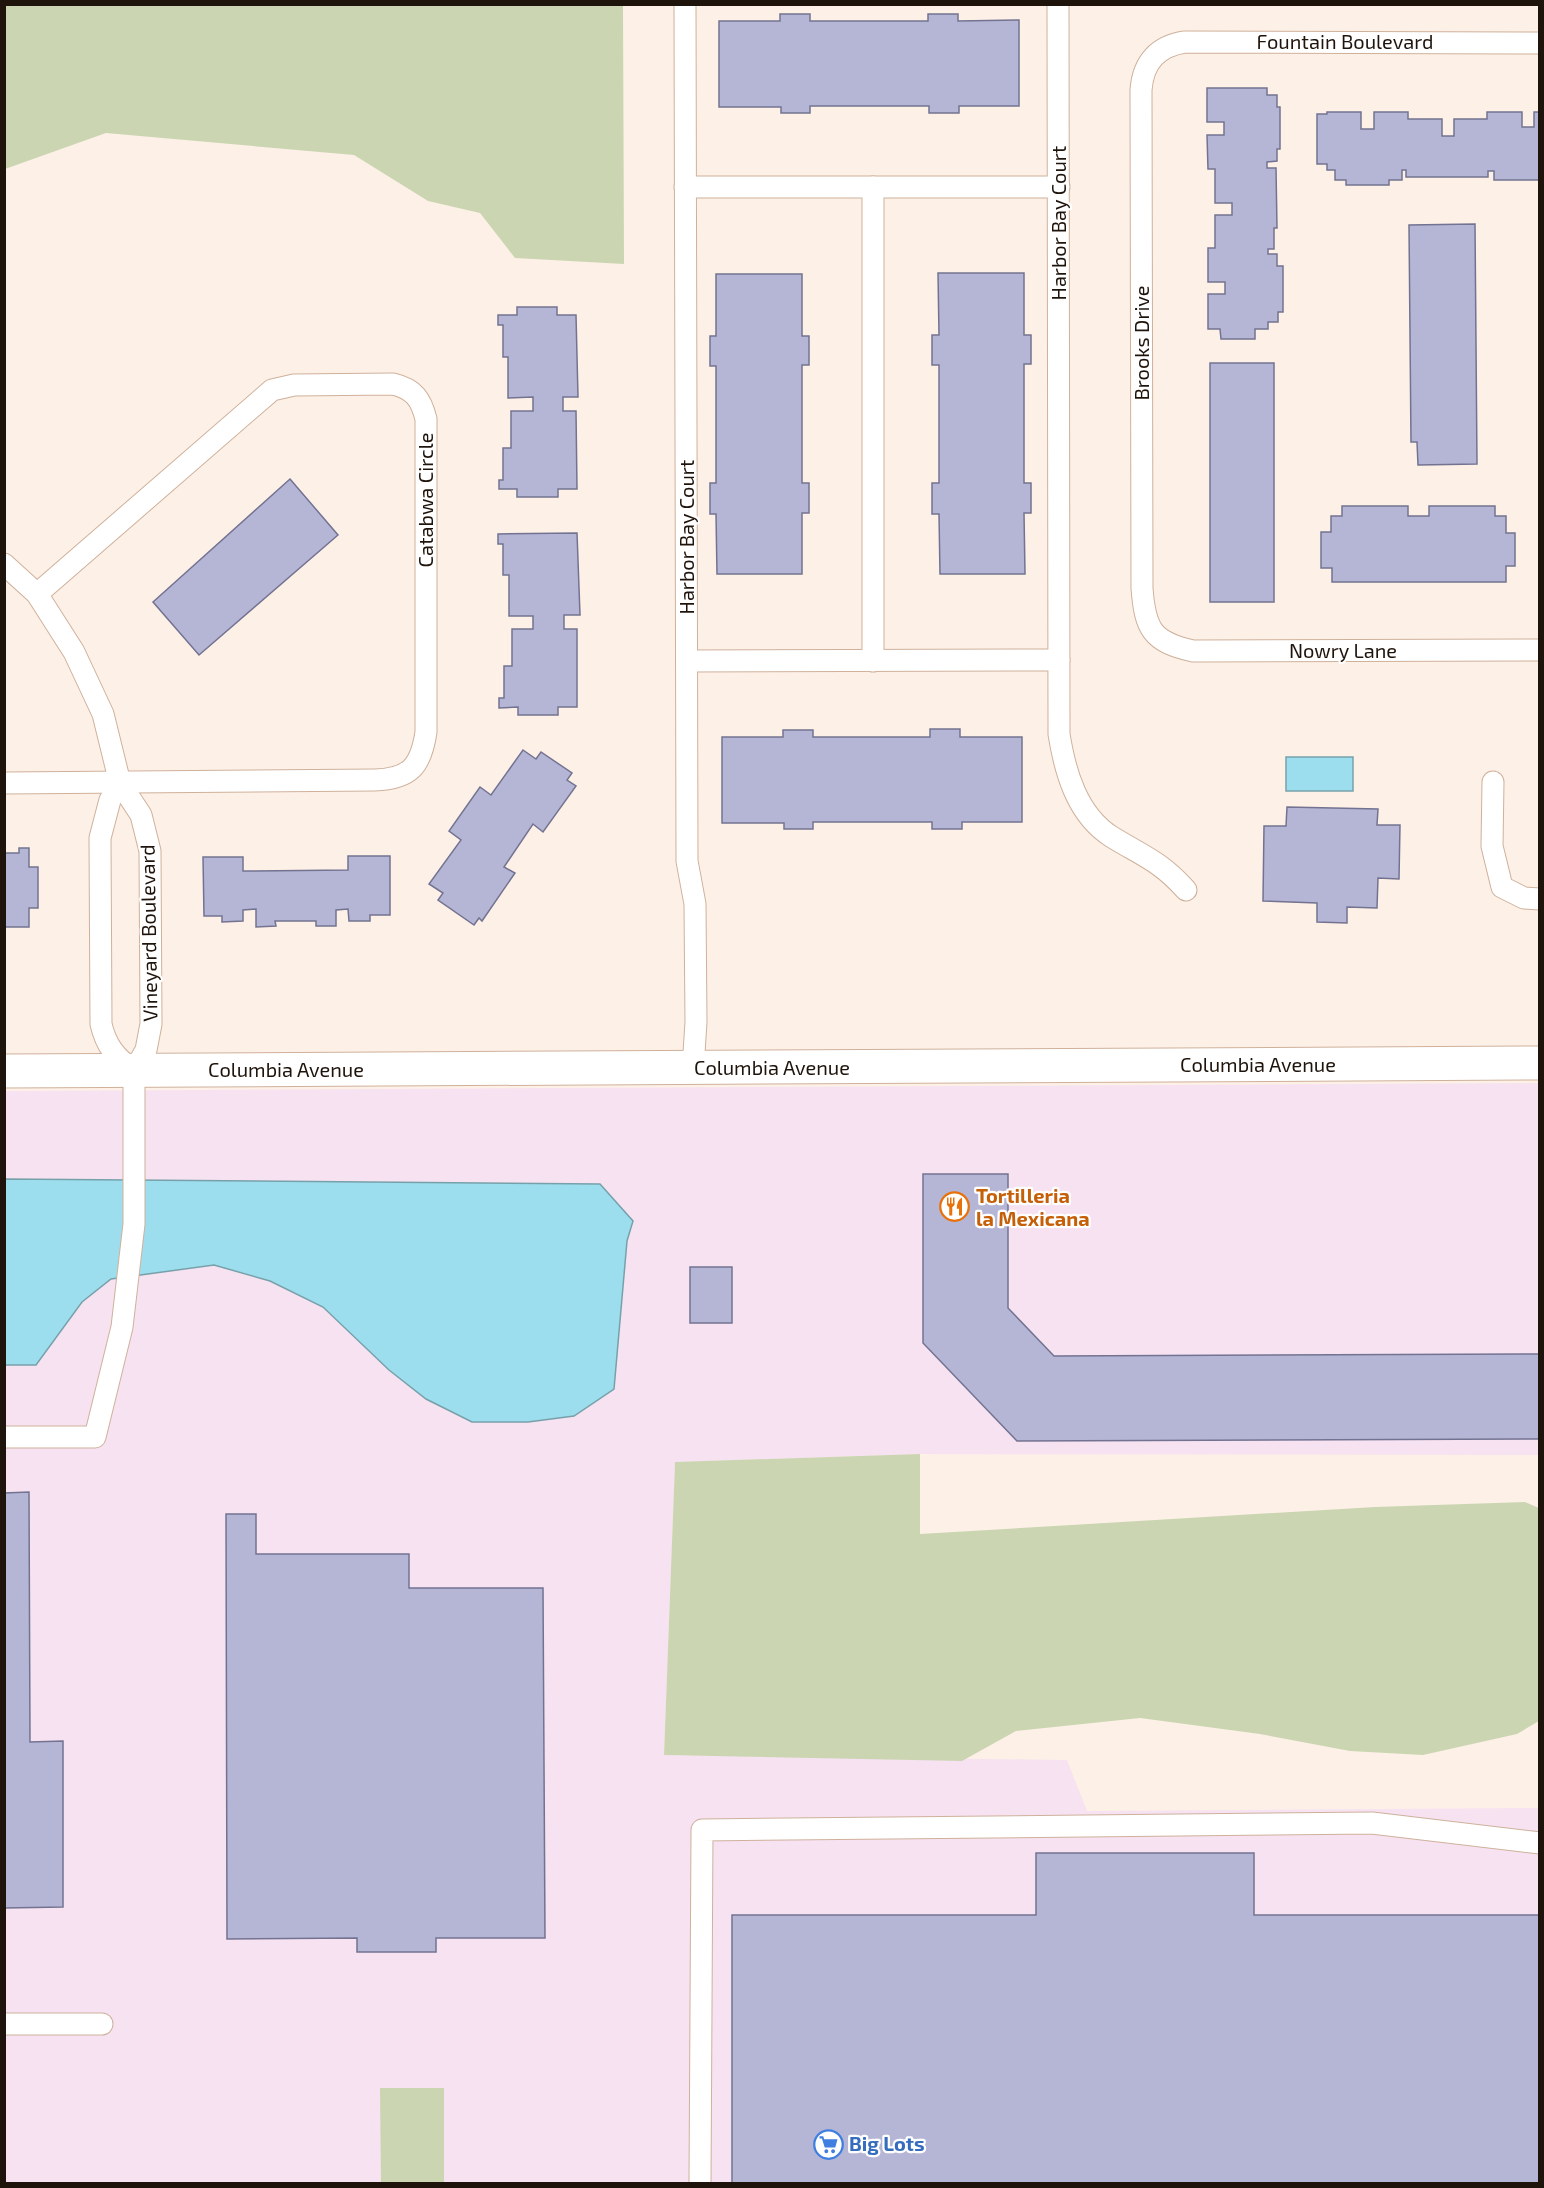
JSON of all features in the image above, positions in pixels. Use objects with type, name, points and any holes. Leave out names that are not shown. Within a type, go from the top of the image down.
[{"type":"street","name":"Columbia Avenue","points":[[4,1071],[1539,1063]]},
{"type":"lane","name":"Harbor Bay Court","points":[[685,4],[687,861],[695,904],[696,1022],[693,1068]]},
{"type":"lane","name":"Harbor Bay Court","points":[[1058,4],[1059,734],[1062,757],[1077,798],[1104,831],[1167,869],[1186,890]]},
{"type":"lane","name":"Fountain Boulevard","points":[[1154,55],[1174,44],[1185,42],[1539,43]]},
{"type":"lane","name":"Brooks Drive","points":[[1151,632],[1143,605],[1142,588],[1141,90],[1142,78],[1154,55]]},
{"type":"lane","points":[[685,187],[1059,187]]},
{"type":"lane","points":[[873,187],[873,661]]},
{"type":"lane","name":"Catabwa Circle","points":[[4,783],[388,780],[412,769],[420,758],[426,732],[426,419],[423,407],[417,396],[407,388],[393,384],[294,385],[272,390],[38,594]]},
{"type":"lane","name":"Vineyard Boulevard","points":[[4,564],[38,594],[57,621],[90,683],[103,714],[120,783],[141,815],[150,851],[151,1024],[146,1050],[134,1071]]},
{"type":"lane","name":"Nowry Lane","points":[[1151,632],[1162,642],[1193,651],[1539,650]]},
{"type":"lane","points":[[687,661],[1059,660]]},
{"type":"lane","points":[[1493,782],[1492,846],[1502,887],[1524,898],[1539,899]]},
{"type":"lane","points":[[4,1437],[95,1437],[122,1327],[134,1224],[134,1071],[114,1053],[105,1040],[101,1024],[100,838],[110,800],[120,783]]},
{"type":"lane","points":[[700,2184],[702,1830],[1372,1823],[1539,1843]]},
{"type":"lane","points":[[4,2024],[102,2024]]},
{"type":"shaded area","points":[[1539,1083],[1539,1455],[920,1454],[675,1462],[664,1755],[1067,1760],[1087,1811],[1539,1808],[1539,2183],[5,2183],[5,1365],[36,1365],[82,1302],[111,1279],[214,1265],[270,1281],[323,1307],[389,1370],[528,1422],[627,1241],[633,1221],[65,1179],[5,1179],[4,1091]]},
{"type":"green space","points":[[4,5],[623,5],[624,264],[515,258],[480,213],[428,201],[354,155],[106,133],[5,169]]},
{"type":"green space","points":[[920,1454],[920,1534],[1375,1507],[1525,1502],[1539,1508],[1539,1721],[1517,1734],[1423,1755],[1350,1751],[1260,1734],[1140,1718],[1016,1731],[962,1761],[664,1755],[675,1462]]},
{"type":"green space","points":[[380,2088],[444,2088],[444,2183],[381,2183]]},
{"type":"water","points":[[1286,757],[1353,757],[1353,791],[1286,791]]},
{"type":"water","points":[[4,1179],[600,1184],[633,1221],[627,1241],[614,1389],[574,1416],[528,1422],[472,1422],[426,1399],[389,1370],[323,1307],[270,1281],[214,1265],[111,1279],[82,1302],[36,1365],[5,1365]]},
{"type":"building","points":[[780,14],[810,14],[810,21],[928,21],[928,14],[958,14],[958,21],[1019,20],[1019,106],[959,106],[959,113],[929,113],[929,106],[810,106],[810,113],[781,113],[781,107],[719,107],[719,21],[780,21]]},
{"type":"building","points":[[1207,88],[1267,88],[1267,95],[1277,95],[1277,107],[1280,107],[1280,149],[1277,149],[1277,161],[1267,162],[1267,168],[1276,168],[1277,228],[1274,228],[1274,249],[1268,249],[1268,254],[1277,254],[1277,266],[1283,266],[1283,312],[1278,312],[1278,322],[1268,322],[1268,329],[1255,329],[1255,339],[1221,339],[1220,329],[1208,329],[1208,294],[1225,294],[1225,282],[1208,282],[1208,248],[1215,248],[1215,215],[1232,215],[1232,203],[1215,203],[1215,169],[1208,169],[1207,135],[1224,135],[1224,122],[1207,122]]},
{"type":"building","points":[[1327,112],[1361,112],[1361,129],[1374,129],[1374,112],[1408,112],[1408,119],[1442,119],[1442,136],[1454,136],[1454,119],[1487,119],[1487,112],[1522,112],[1522,127],[1534,127],[1534,112],[1540,112],[1540,180],[1494,180],[1494,171],[1488,171],[1488,177],[1406,177],[1406,170],[1402,170],[1402,180],[1389,180],[1389,185],[1346,185],[1346,180],[1335,180],[1335,170],[1327,170],[1327,164],[1317,164],[1317,114],[1327,114]]},
{"type":"building","points":[[1475,224],[1477,464],[1418,465],[1417,442],[1411,442],[1409,225]]},
{"type":"building","points":[[938,273],[1024,273],[1024,335],[1031,335],[1031,364],[1024,364],[1024,483],[1031,483],[1031,513],[1024,513],[1025,574],[940,574],[939,514],[932,514],[932,483],[939,483],[939,365],[932,365],[932,335],[939,335]]},
{"type":"building","points":[[716,274],[802,274],[802,336],[809,336],[809,365],[802,365],[802,483],[809,483],[809,513],[802,513],[802,574],[717,574],[716,514],[710,514],[710,483],[716,483],[716,366],[710,366],[710,336],[716,336]]},
{"type":"building","points":[[517,307],[557,307],[557,315],[576,315],[578,397],[563,397],[563,411],[576,411],[577,489],[558,489],[558,497],[517,497],[517,489],[499,489],[499,480],[503,480],[503,448],[511,448],[511,411],[533,411],[533,397],[508,398],[508,357],[503,357],[503,325],[498,325],[498,315],[517,315]]},
{"type":"building","points":[[1210,363],[1274,363],[1274,602],[1210,602]]},
{"type":"building","points":[[290,479],[338,535],[199,655],[153,602]]},
{"type":"building","points":[[1342,506],[1408,506],[1408,516],[1429,516],[1429,506],[1495,506],[1495,516],[1506,516],[1506,533],[1515,533],[1515,566],[1506,566],[1506,582],[1332,582],[1332,568],[1321,568],[1321,532],[1331,532],[1331,516],[1342,516]]},
{"type":"building","points":[[577,533],[580,615],[564,615],[564,629],[577,629],[577,707],[558,707],[558,715],[518,715],[518,707],[499,708],[499,698],[504,698],[504,666],[512,666],[512,629],[533,629],[533,616],[509,616],[509,575],[503,575],[503,544],[498,544],[498,534]]},
{"type":"building","points":[[930,729],[960,729],[960,737],[1022,737],[1022,822],[962,822],[962,829],[932,829],[932,822],[813,822],[813,829],[784,829],[784,823],[722,823],[722,737],[783,737],[783,730],[813,730],[813,737],[930,737]]},
{"type":"building","points":[[523,750],[536,759],[541,752],[572,773],[567,780],[576,786],[543,832],[533,824],[504,867],[515,873],[482,921],[479,918],[474,925],[438,900],[443,893],[429,884],[461,840],[449,831],[480,787],[491,795]]},
{"type":"building","points":[[1287,807],[1378,809],[1377,825],[1400,825],[1399,879],[1378,878],[1377,908],[1347,907],[1347,923],[1317,922],[1317,903],[1263,901],[1264,826],[1286,826]]},
{"type":"building","points":[[19,848],[29,848],[29,867],[38,867],[38,908],[29,908],[29,927],[4,927],[4,853],[19,853]]},
{"type":"building","points":[[348,856],[390,856],[390,915],[370,915],[370,921],[349,921],[348,909],[336,910],[336,926],[316,926],[316,921],[275,921],[276,926],[256,927],[256,909],[243,910],[243,921],[222,922],[222,916],[204,916],[203,857],[243,857],[243,871],[348,870]]},
{"type":"building","points":[[923,1174],[1008,1174],[1008,1308],[1054,1356],[1540,1354],[1540,1439],[1017,1441],[923,1343]]},
{"type":"building","points":[[690,1267],[732,1267],[732,1323],[690,1323]]},
{"type":"building","points":[[29,1492],[30,1742],[63,1741],[63,1907],[4,1908],[4,1493]]},
{"type":"building","points":[[226,1514],[256,1514],[256,1554],[409,1554],[409,1588],[543,1588],[545,1938],[436,1938],[436,1952],[357,1952],[357,1938],[227,1939]]},
{"type":"building","points":[[1036,1853],[1254,1853],[1254,1915],[1540,1915],[1540,2184],[732,2184],[732,1915],[1036,1915]]},
{"type":"place","name":"Tortilleria la Mexicana","points":[[955,1207]]},
{"type":"place","name":"Big Lots","points":[[828,2144]]}]
